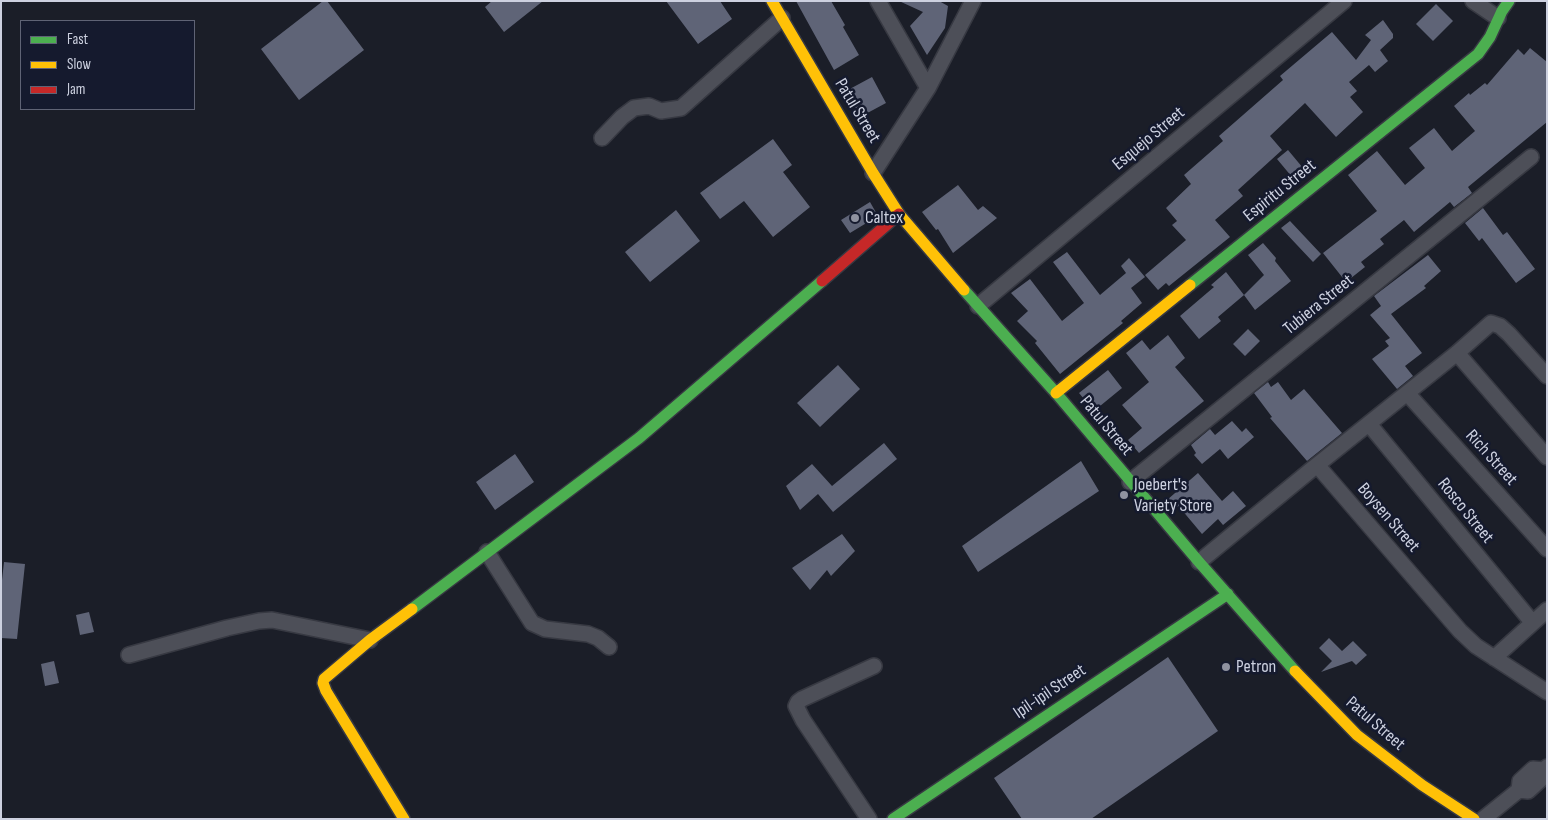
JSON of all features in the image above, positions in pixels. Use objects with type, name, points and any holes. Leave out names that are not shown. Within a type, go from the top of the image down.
[{"type":"street","name":"Patul Street","points":[[772,1],[899,214],[1130,482],[1312,689],[1357,735],[1422,785],[1474,819]]},
{"type":"street","points":[[878,1],[928,88]]},
{"type":"street","points":[[873,172],[928,88],[973,1]]},
{"type":"street","name":"Esquejo Street","points":[[978,306],[1344,1]]},
{"type":"street","points":[[1474,1],[1498,18]]},
{"type":"street","name":"Espiritu Street","points":[[1056,394],[1478,54],[1490,37],[1498,18],[1509,1]]},
{"type":"street","points":[[602,138],[622,117],[634,108],[649,106],[661,111],[681,108],[782,18]]},
{"type":"street","name":"Tubiera Street","points":[[1130,482],[1531,158]]},
{"type":"street","points":[[404,819],[326,691],[323,684],[324,679],[370,640],[639,438],[899,214]]},
{"type":"street","points":[[1200,562],[1457,353],[1491,323],[1500,326],[1510,334],[1547,376]]},
{"type":"street","points":[[1457,353],[1547,457]]},
{"type":"street","name":"Rich Street","points":[[1407,393],[1547,549]]},
{"type":"street","name":"Rosco Street","points":[[1369,424],[1532,622]]},
{"type":"street","name":"Boysen Street","points":[[1317,465],[1460,631],[1476,646],[1546,690]]},
{"type":"street","points":[[487,552],[532,623],[545,629],[588,634],[598,638],[609,647]]},
{"type":"street","name":"Ipil-ipil Street","points":[[893,819],[1228,594]]},
{"type":"street","points":[[1494,658],[1547,610]]},
{"type":"street","points":[[129,655],[227,628],[272,620],[370,640]]},
{"type":"street","points":[[869,819],[803,720],[796,706],[802,699],[874,666]]},
{"type":"street","points":[[1483,819],[1518,790],[1528,791],[1540,780],[1545,769]]},
{"type":"building","points":[[323,1],[327,1],[364,50],[299,100],[261,49]]},
{"type":"building","points":[[492,1],[543,1],[504,32],[485,7]]},
{"type":"building","points":[[666,1],[720,1],[732,19],[698,44]]},
{"type":"building","points":[[796,1],[831,1],[859,55],[834,70]]},
{"type":"building","points":[[899,1],[939,1],[948,6],[945,28],[927,55],[910,26],[923,12]]},
{"type":"building","points":[[1436,4],[1453,21],[1433,41],[1416,24]]},
{"type":"building","points":[[1383,20],[1393,34],[1393,38],[1380,50],[1388,61],[1375,72],[1369,65],[1349,82],[1357,91],[1350,97],[1363,112],[1336,137],[1305,103],[1270,136],[1282,150],[1238,190],[1243,196],[1215,220],[1230,237],[1169,286],[1166,283],[1158,290],[1145,275],[1186,240],[1172,225],[1177,221],[1166,208],[1191,184],[1184,175],[1223,141],[1219,136],[1283,80],[1280,76],[1332,32],[1356,60],[1371,40],[1365,35]]},
{"type":"building","points":[[1530,48],[1547,62],[1547,122],[1468,187],[1472,193],[1454,207],[1450,202],[1414,232],[1404,220],[1380,239],[1384,244],[1361,262],[1365,267],[1346,282],[1323,253],[1377,211],[1348,175],[1377,151],[1405,185],[1425,168],[1409,148],[1434,128],[1452,151],[1475,131],[1454,106],[1469,93],[1470,95],[1485,83],[1487,85],[1518,49],[1524,55]]},
{"type":"building","points":[[872,77],[886,103],[860,117],[846,91]]},
{"type":"building","points":[[773,139],[792,165],[783,172],[810,207],[773,237],[744,201],[720,219],[700,193]]},
{"type":"building","points":[[1288,150],[1303,168],[1292,177],[1277,159]]},
{"type":"building","points":[[958,185],[978,210],[983,206],[997,218],[953,253],[938,229],[936,230],[922,212]]},
{"type":"building","points":[[870,202],[878,216],[850,233],[841,220]]},
{"type":"building","points":[[1483,208],[1503,235],[1507,232],[1535,269],[1516,283],[1482,238],[1479,241],[1465,223]]},
{"type":"building","points":[[676,210],[700,241],[650,282],[625,252]]},
{"type":"building","points":[[1290,221],[1321,254],[1313,262],[1281,228]]},
{"type":"building","points":[[1263,243],[1276,258],[1275,261],[1291,281],[1255,310],[1244,295],[1264,275],[1248,255]]},
{"type":"building","points":[[1067,252],[1100,295],[1126,273],[1121,266],[1129,258],[1145,277],[1131,288],[1142,303],[1121,321],[1123,323],[1060,374],[1035,343],[1037,341],[1017,321],[1028,311],[1011,293],[1030,279],[1062,321],[1084,303],[1053,262]]},
{"type":"building","points":[[1428,255],[1441,271],[1424,286],[1426,288],[1391,314],[1422,353],[1405,366],[1413,376],[1397,389],[1372,359],[1389,346],[1385,341],[1390,338],[1370,315],[1381,306],[1374,296]]},
{"type":"building","points":[[1226,272],[1244,295],[1218,317],[1221,321],[1199,339],[1180,316],[1214,287],[1211,285]]},
{"type":"building","points":[[1248,329],[1260,341],[1245,356],[1233,344]]},
{"type":"building","points":[[1168,335],[1185,358],[1175,367],[1204,401],[1139,453],[1128,440],[1142,428],[1122,405],[1149,382],[1126,353],[1142,340],[1150,350]]},
{"type":"building","points":[[838,365],[860,389],[820,427],[797,403]]},
{"type":"building","points":[[1108,370],[1122,388],[1094,411],[1079,393]]},
{"type":"building","points":[[1268,382],[1271,387],[1278,382],[1291,400],[1304,389],[1342,433],[1307,461],[1270,418],[1272,417],[1254,393]]},
{"type":"building","points":[[1232,421],[1242,432],[1246,428],[1254,437],[1228,459],[1220,449],[1202,464],[1194,455],[1196,453],[1191,445],[1210,429],[1215,435]]},
{"type":"building","points":[[884,443],[897,459],[833,512],[818,494],[800,510],[786,486],[812,464],[832,486]]},
{"type":"building","points":[[515,454],[534,482],[495,510],[476,482]]},
{"type":"building","points":[[1081,461],[1099,491],[978,572],[962,546]]},
{"type":"building","points":[[1198,473],[1222,501],[1233,491],[1246,506],[1223,525],[1218,519],[1202,534],[1181,509],[1167,500]]},
{"type":"building","points":[[842,534],[855,551],[831,576],[827,570],[810,590],[792,568]]},
{"type":"building","points":[[4,562],[25,564],[17,639],[1,638],[1,589]]},
{"type":"building","points":[[89,612],[94,632],[80,635],[76,615]]},
{"type":"building","points":[[1329,638],[1342,651],[1353,641],[1367,655],[1356,665],[1352,661],[1321,672],[1332,661],[1319,648]]},
{"type":"building","points":[[1168,657],[1218,731],[1091,819],[1022,819],[994,778]]},
{"type":"building","points":[[54,661],[59,683],[45,686],[41,664]]},
{"type":"traffic: fast","points":[[1190,285],[1478,54],[1490,37],[1502,11],[1509,1]]},
{"type":"traffic: fast","points":[[412,609],[639,438],[822,281]]},
{"type":"traffic: fast","points":[[964,290],[1056,393],[1199,562],[1295,671]]},
{"type":"traffic: fast","points":[[893,819],[1228,594]]},
{"type":"traffic: slow","points":[[772,1],[899,214],[964,290]]},
{"type":"traffic: slow","points":[[1056,393],[1190,285]]},
{"type":"traffic: slow","points":[[404,819],[326,691],[323,683],[324,679],[370,640],[412,609]]},
{"type":"traffic: slow","points":[[1295,671],[1357,735],[1422,785],[1474,819]]},
{"type":"traffic: jam","points":[[822,281],[899,214]]},
{"type":"place","name":"Caltex","points":[[855,218]]},
{"type":"place","name":"Joebert's Variety Store","points":[[1124,495]]},
{"type":"place","name":"Petron","points":[[1226,667]]}]
